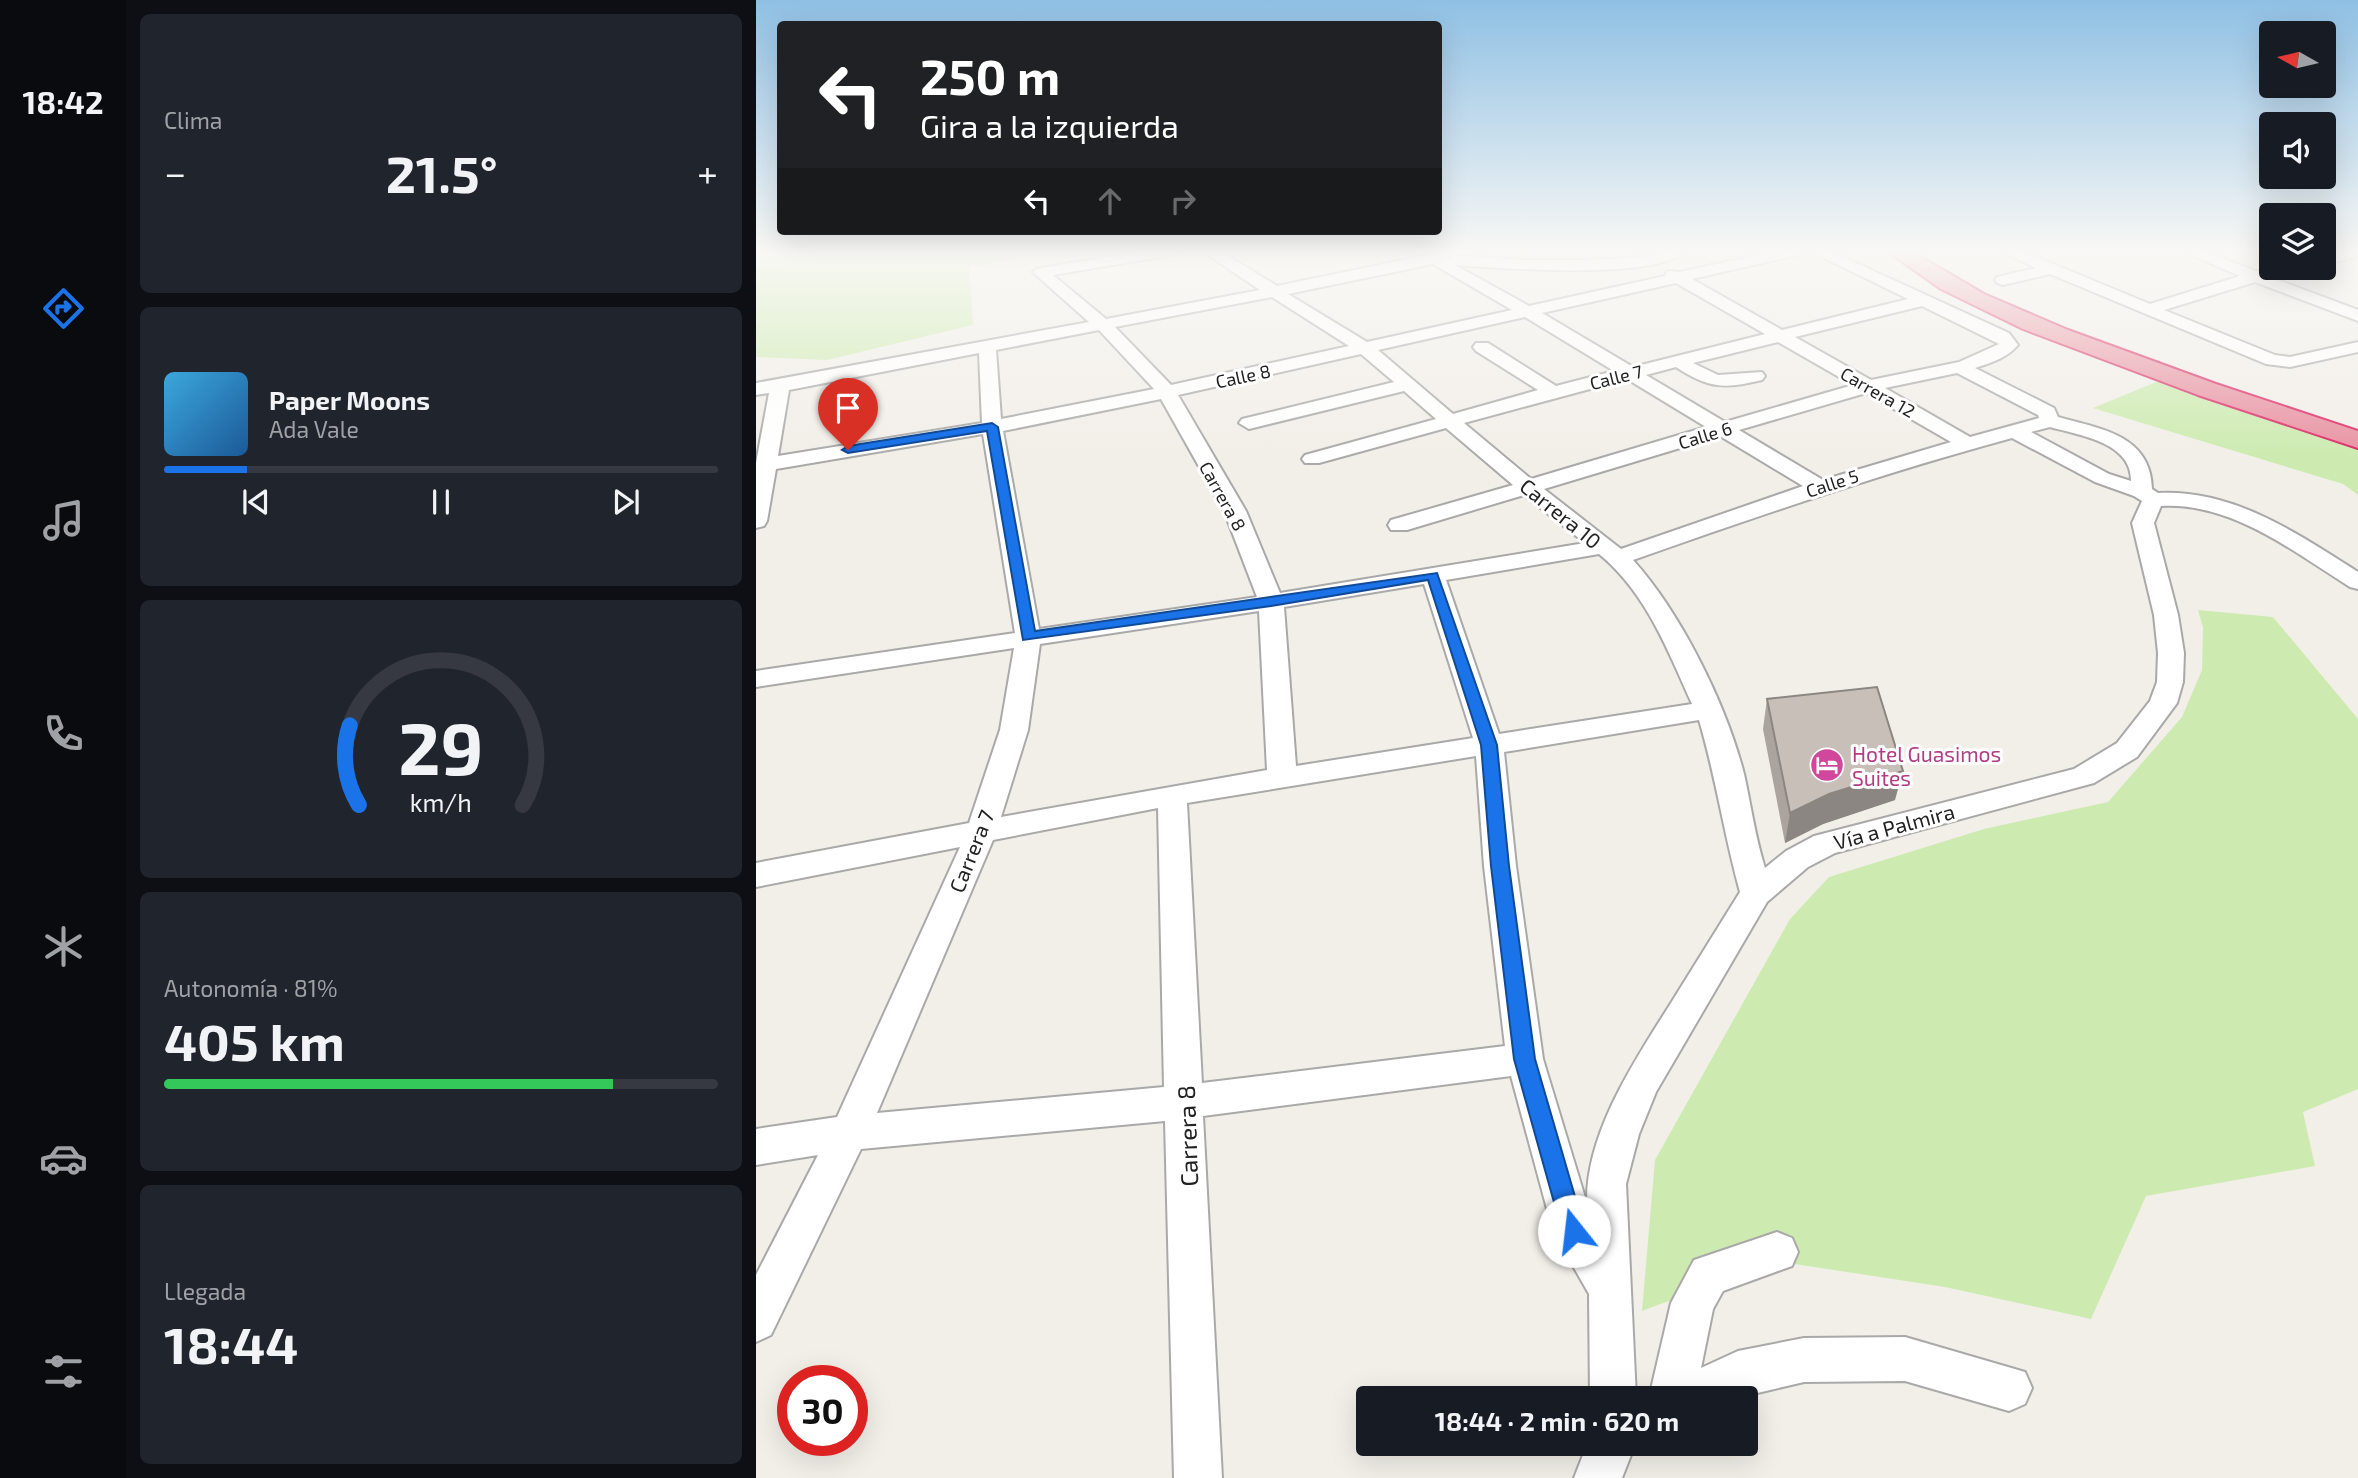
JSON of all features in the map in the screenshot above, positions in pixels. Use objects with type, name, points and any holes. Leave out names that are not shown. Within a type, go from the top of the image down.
[{"type":"highway","points":[[2021,320],[2143,368],[2352,436]]},
{"type":"highway","points":[[2059,320],[2165,360],[2286,399],[2358,418]]},
{"type":"highway","points":[[2286,399],[2352,436]]},
{"type":"street","name":"Carrera 8","points":[[1097,320],[1167,392],[1196,447],[1235,511],[1271,602],[1282,778]]},
{"type":"street","points":[[756,389],[1129,320]]},
{"type":"street","name":"Carrera 10","points":[[1319,320],[1366,349],[1610,553],[1645,587],[1709,710],[1728,773],[1740,837],[1756,893]]},
{"type":"street","name":"Calle 8","points":[[768,464],[992,427],[1498,320]]},
{"type":"street","points":[[1541,320],[1627,374],[1820,487]]},
{"type":"street","name":"Carrera 12","points":[[1749,320],[1967,443]]},
{"type":"street","name":"Calle 7","points":[[1312,459],[1553,392],[1846,320]]},
{"type":"street","name":"Calle 6","points":[[1399,525],[1870,386],[1958,367],[2003,351],[2009,345],[2003,337],[1964,320]]},
{"type":"street","points":[[2174,320],[2251,354],[2272,360],[2290,362],[2358,347]]},
{"type":"street","name":"Carrera 7","points":[[756,1320],[849,1133],[982,831],[1014,730],[1028,637],[992,427],[986,347]]},
{"type":"street","points":[[1482,347],[1553,392]]},
{"type":"street","points":[[1680,362],[1713,383],[1728,383],[1756,376]]},
{"type":"street","points":[[1958,367],[2047,412],[2050,421],[2105,437],[2121,445],[2141,470],[2148,496]]},
{"type":"street","points":[[1248,423],[1408,384]]},
{"type":"street","points":[[756,521],[780,386]]},
{"type":"street","name":"Calle 5","points":[[756,679],[1433,575],[1610,553],[1820,487],[2050,421]]},
{"type":"street","points":[[2017,432],[2102,478],[2148,496],[2203,502],[2247,518],[2281,534],[2358,582]]},
{"type":"street","name":"Vía a Palmira","points":[[1613,1386],[1606,1184],[1620,1134],[1640,1085],[1756,893],[1797,859],[1825,844],[2084,776],[2127,750],[2163,703],[2170,682],[2171,653],[2166,615],[2143,523],[2148,496]]},
{"type":"street","points":[[1433,575],[1489,745],[1500,866],[1525,1059],[1574,1231],[1610,1289]]},
{"type":"street","points":[[756,875],[1172,795],[1709,710]]},
{"type":"street","name":"Carrera 8","points":[[1172,795],[1186,1102],[1198,1478]]},
{"type":"street","points":[[756,1147],[849,1133],[1186,1102],[1525,1059]]},
{"type":"street","points":[[1675,1386],[1693,1303],[1709,1275],[1777,1252]]},
{"type":"street","points":[[1712,1386],[1738,1374],[1804,1360],[1905,1359],[2009,1388]]},
{"type":"green space","points":[[756,320],[973,320],[973,325],[827,360],[756,357]]},
{"type":"green space","points":[[2161,380],[2358,447],[2358,495],[2343,484],[2093,408]]},
{"type":"green space","points":[[2198,610],[2273,617],[2358,719],[2358,1089],[2303,1112],[2315,1166],[2146,1196],[2091,1319],[1945,1287],[1775,1261],[1642,1311],[1655,1160],[1790,919],[1829,877],[1984,829],[2108,802],[2182,717],[2202,670],[2203,627]]},
{"type":"building","name":"Hotel Guasimos Suites","points":[[1877,687],[1903,771],[1829,794],[1790,813],[1767,699]]},
{"type":"place","name":"Hotel Guasimos Suites","points":[[1827,765]]},
{"type":"route","points":[[848,450],[992,427],[1028,637],[1271,602],[1433,575],[1489,745],[1500,866],[1525,1059],[1574,1231]]}]
